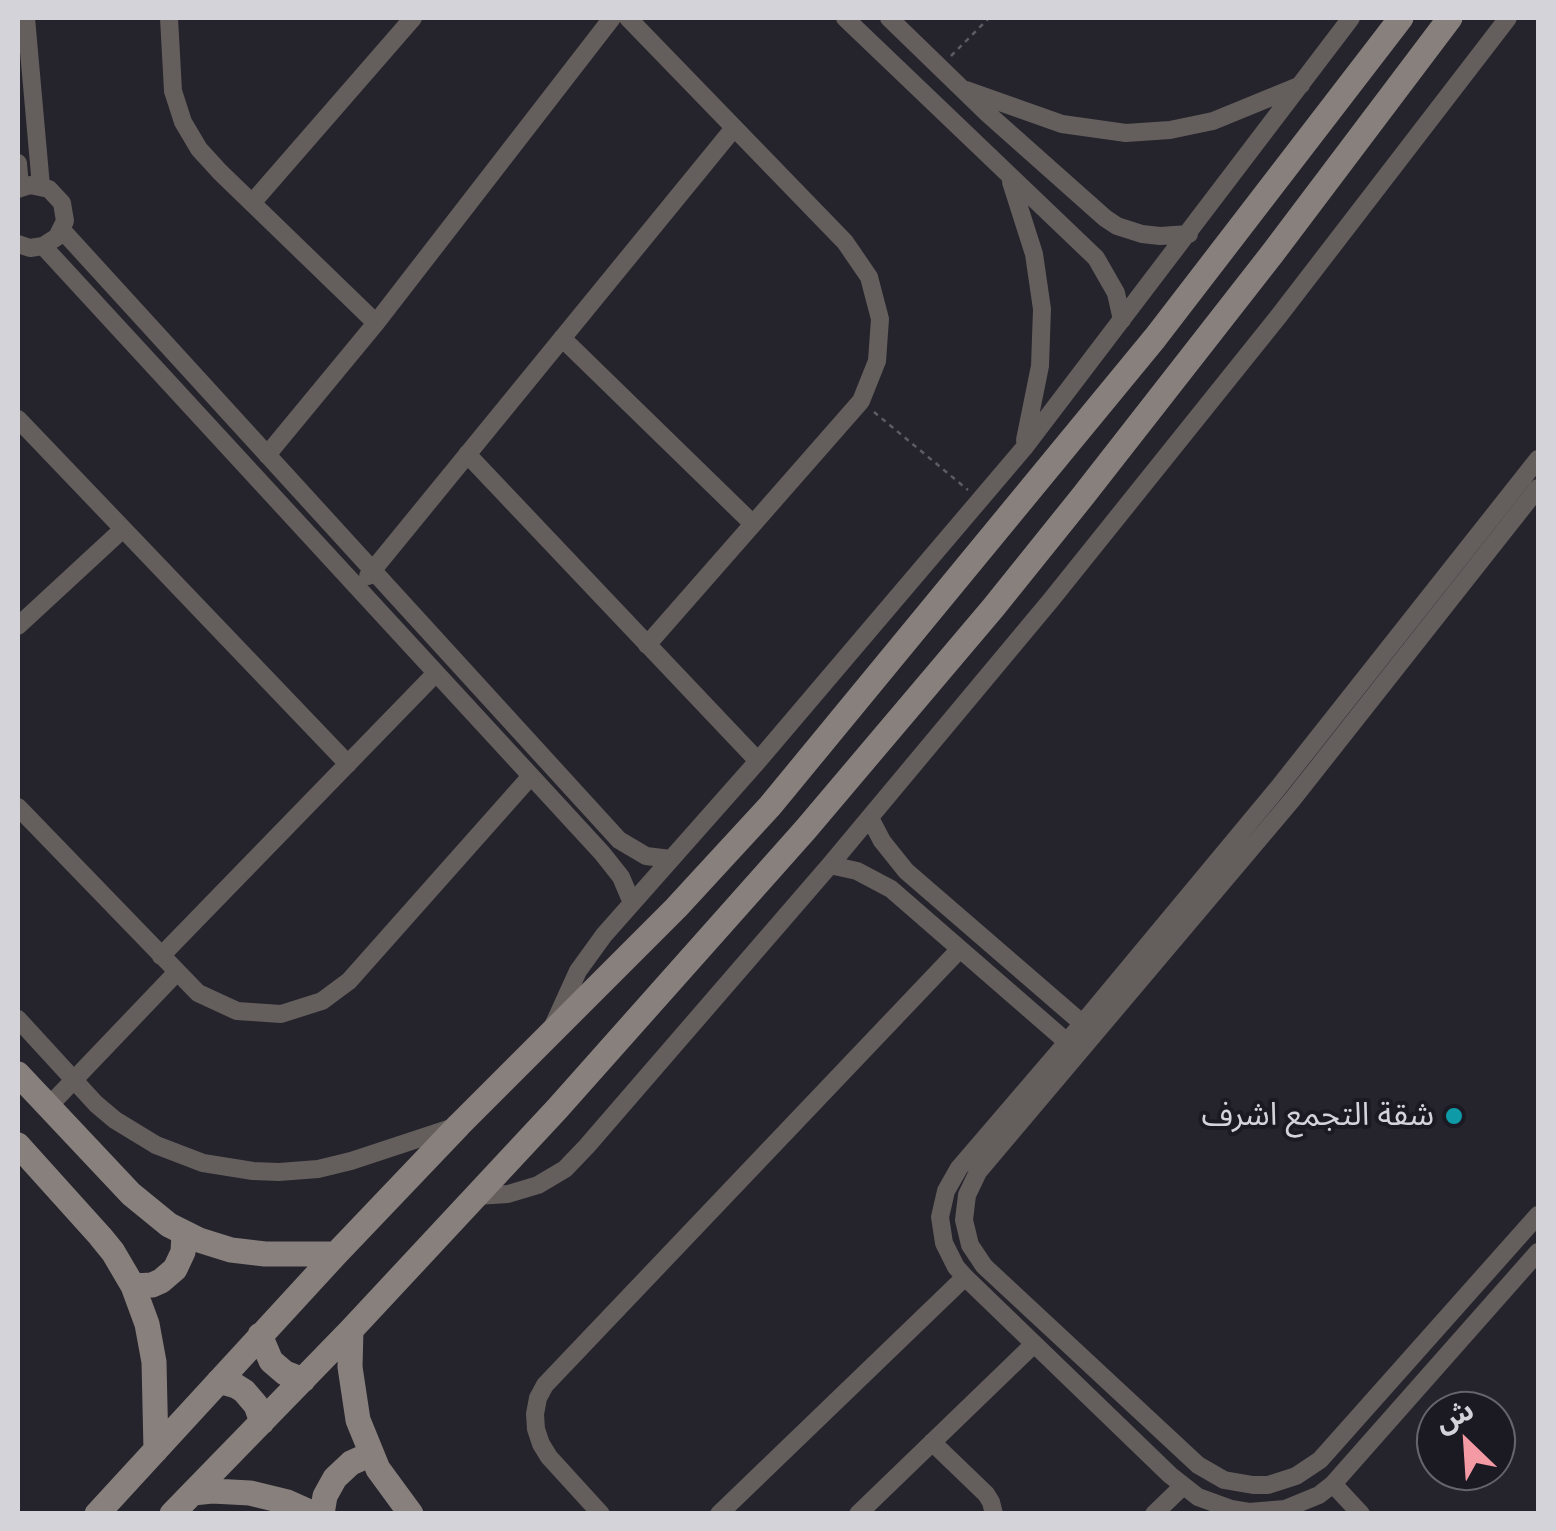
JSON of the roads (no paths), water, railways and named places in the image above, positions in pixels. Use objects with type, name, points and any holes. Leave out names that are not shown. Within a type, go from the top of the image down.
[{"type":"street","points":[[26,18],[41,186]]},
{"type":"street","points":[[169,18],[174,92],[183,122],[199,149],[376,323]]},
{"type":"street","points":[[252,202],[413,18]]},
{"type":"street","points":[[267,455],[376,323],[612,18]]},
{"type":"street","points":[[628,18],[846,242],[876,298],[880,340],[877,362],[862,402],[647,645]]},
{"type":"street","points":[[845,18],[1096,258],[1116,293],[1122,320]]},
{"type":"street","points":[[889,18],[960,88],[1105,218],[1142,234],[1188,234]]},
{"type":"street","points":[[551,1032],[567,991],[604,934],[1024,448],[1352,18]]},
{"type":"street","points":[[97,1514],[459,1125],[676,908],[815,753],[1155,338],[1401,18]]},
{"type":"street","points":[[172,1514],[351,1330],[745,900],[981,622],[1173,383],[1450,18]]},
{"type":"street","points":[[476,1196],[523,1191],[552,1178],[577,1158],[870,818],[1165,459],[1508,18]]},
{"type":"street","points":[[960,88],[1062,124],[1126,132],[1170,130],[1212,121],[1301,85]]},
{"type":"street","points":[[358,588],[734,128]]},
{"type":"street","points":[[18,163],[19,188],[41,186],[56,195],[62,202],[64,221],[62,230],[51,242],[30,248],[18,244]]},
{"type":"street","points":[[1009,176],[1034,254],[1042,310],[1040,366],[1024,448]]},
{"type":"street","points":[[62,230],[619,840],[646,856],[671,859]]},
{"type":"street","points":[[43,246],[612,865],[632,903]]},
{"type":"street","points":[[562,338],[752,523]]},
{"type":"street","points":[[19,423],[348,764]]},
{"type":"street","points":[[467,454],[758,760]]},
{"type":"street","points":[[1538,458],[1495,530],[1292,800],[959,1168],[942,1204],[941,1230],[949,1256],[964,1278],[1182,1486],[1214,1504],[1249,1512],[1285,1509],[1333,1484],[1538,1252]]},
{"type":"street","points":[[1538,488],[1495,530],[1083,1024],[978,1172],[967,1195],[964,1220],[970,1245],[984,1266],[1198,1465],[1224,1480],[1268,1485],[1296,1476],[1320,1460],[1538,1215]]},
{"type":"street","points":[[18,626],[122,529]]},
{"type":"street","points":[[162,956],[436,672]]},
{"type":"street","points":[[18,807],[198,993],[237,1011],[280,1014],[322,1002],[349,980],[531,776]]},
{"type":"street","points":[[870,818],[897,861],[1083,1024]]},
{"type":"street","points":[[881,882],[897,861]]},
{"type":"street","points":[[830,865],[881,882],[960,948],[1068,1049]]},
{"type":"street","points":[[932,923],[946,906]]},
{"type":"street","points":[[601,1514],[541,1444],[535,1414],[545,1385],[960,948]]},
{"type":"street","points":[[48,1107],[178,972]]},
{"type":"street","points":[[18,1019],[115,1120],[156,1146],[203,1163],[279,1172],[330,1166],[459,1125]]},
{"type":"street","points":[[18,1074],[143,1205],[184,1233],[215,1246],[248,1253],[336,1254]]},
{"type":"street","points":[[18,1146],[100,1236],[133,1286],[147,1324],[154,1362],[156,1450]]},
{"type":"street","points":[[133,1286],[152,1285],[175,1269],[183,1252],[184,1233]]},
{"type":"street","points":[[719,1514],[964,1278]]},
{"type":"street","points":[[351,1330],[354,1402],[371,1454],[387,1484],[411,1514]]},
{"type":"street","points":[[260,1335],[266,1353],[278,1368],[303,1380]]},
{"type":"street","points":[[858,1514],[1034,1344]]},
{"type":"street","points":[[218,1381],[244,1390],[256,1405],[262,1422]]},
{"type":"street","points":[[1386,1388],[1404,1404]]},
{"type":"street","points":[[932,1442],[986,1494],[994,1514]]},
{"type":"street","points":[[322,1514],[325,1496],[335,1478],[351,1463],[371,1454]]},
{"type":"street","points":[[1333,1484],[1361,1514]]},
{"type":"street","points":[[1154,1514],[1182,1486]]},
{"type":"street","points":[[193,1493],[250,1493],[314,1514]]},
{"type":"place","name":"شقة التجمع اشرف","points":[[1454,1116]]}]
